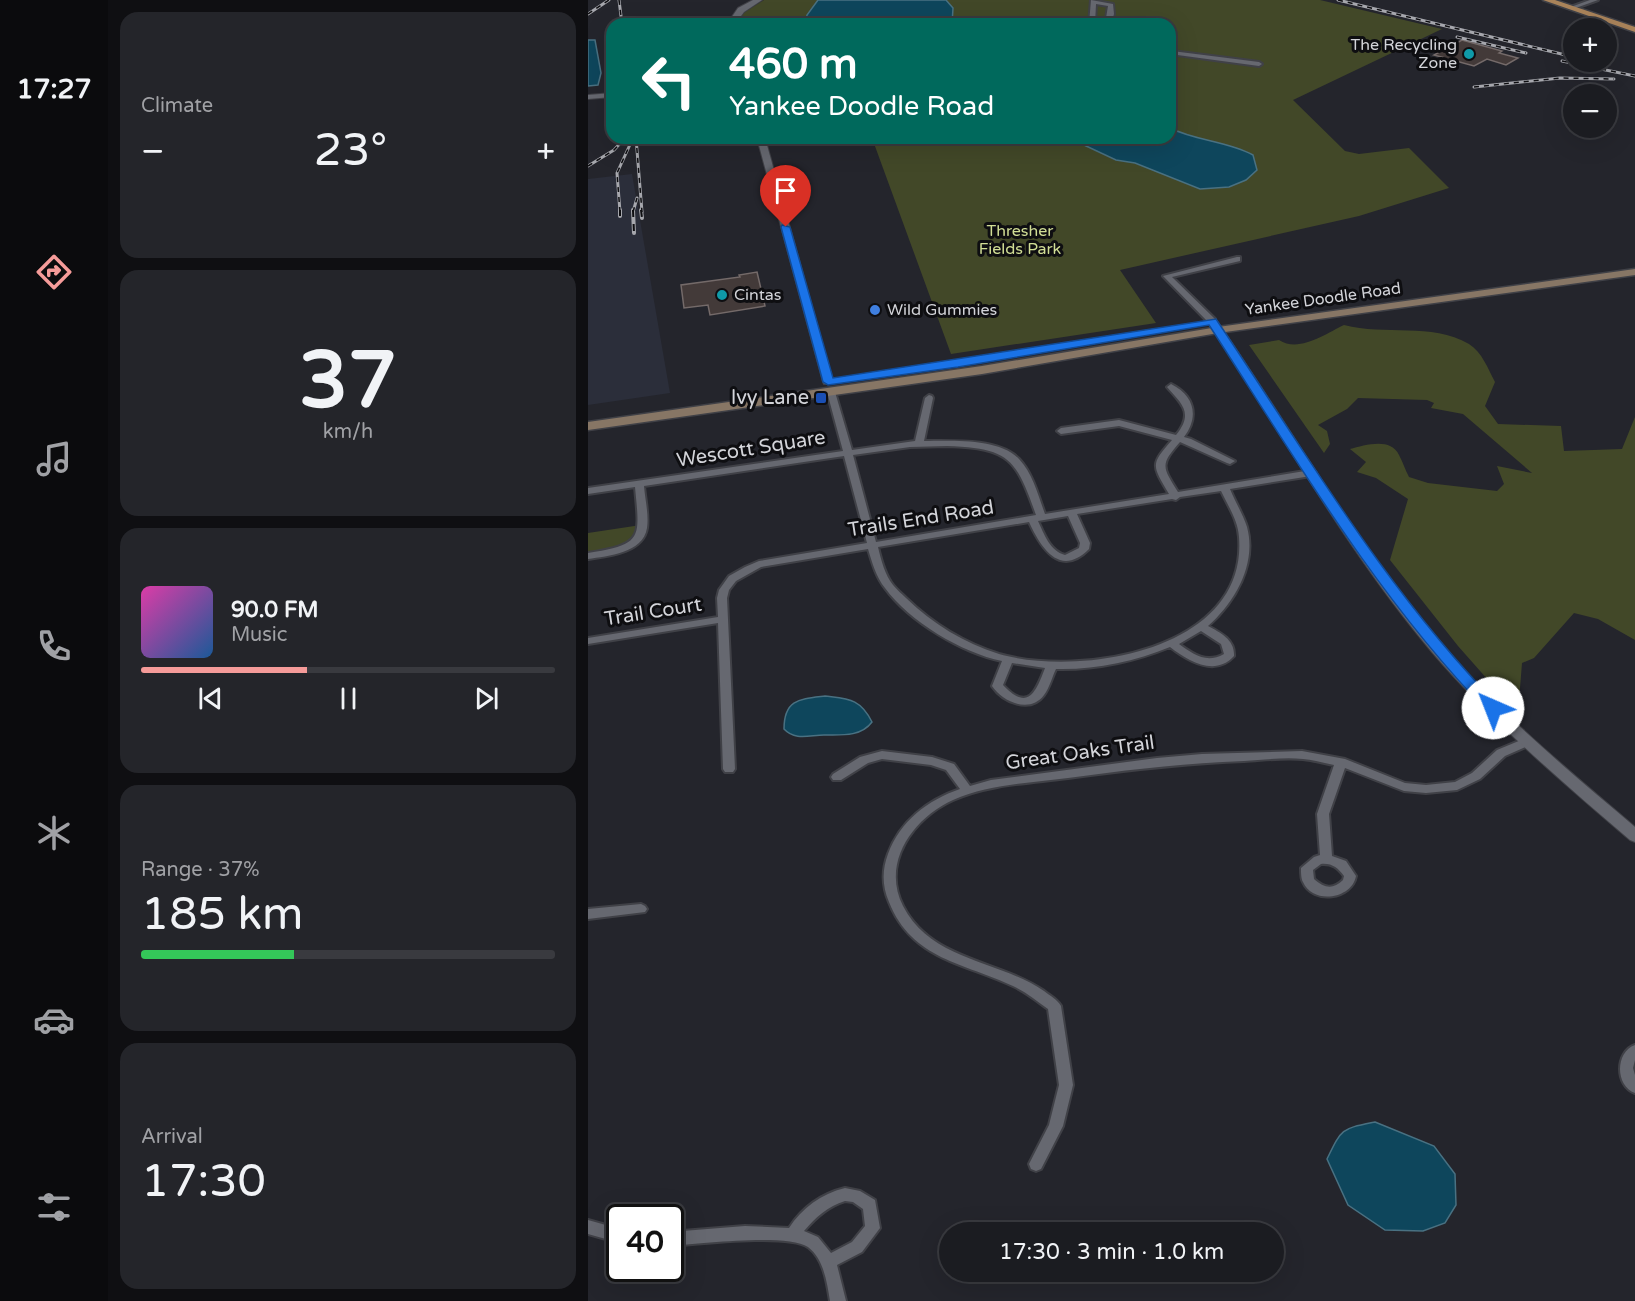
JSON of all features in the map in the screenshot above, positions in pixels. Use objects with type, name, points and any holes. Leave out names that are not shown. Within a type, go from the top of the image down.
[{"type":"main road","points":[[1547,0],[1576,6],[1635,24]]},
{"type":"main road","points":[[1565,0],[1635,30]]},
{"type":"main road","name":"Yankee Doodle Road","points":[[588,416],[846,385],[958,364],[1635,262]]},
{"type":"main road","name":"Yankee Doodle Road","points":[[588,426],[829,387],[982,370],[1215,326],[1635,270]]},
{"type":"street","points":[[735,18],[741,10],[758,0]]},
{"type":"street","points":[[1576,6],[1595,0]]},
{"type":"street","points":[[1095,18],[1095,1],[1111,5],[1110,18]]},
{"type":"street","points":[[1176,54],[1259,64]]},
{"type":"street","points":[[588,97],[606,96]]},
{"type":"street","points":[[763,144],[872,545],[888,585],[920,619],[969,646],[1008,659],[1075,666],[1118,662],[1155,652],[1202,626],[1224,604],[1236,585],[1243,564],[1242,526],[1224,487]]},
{"type":"street","points":[[1230,253],[1237,259],[1192,268],[1167,276],[1180,266],[1207,258],[1230,253]]},
{"type":"street","points":[[1167,276],[1215,326],[1311,473],[1412,618],[1460,675],[1526,742],[1635,836]]},
{"type":"street","points":[[1171,387],[1182,395],[1190,409],[1190,420],[1161,459],[1161,472],[1176,497]]},
{"type":"street","points":[[919,444],[929,398]]},
{"type":"street","points":[[1061,431],[1119,423],[1178,438],[1210,450],[1230,461]]},
{"type":"street","name":"Wescott Square","points":[[588,491],[919,444],[985,447],[1010,456],[1024,475],[1046,549],[1052,555],[1066,557],[1078,555],[1084,549],[1085,543],[1071,512]]},
{"type":"street","name":"Trails End Road","points":[[729,770],[721,601],[724,587],[737,574],[759,564],[1311,473]]},
{"type":"street","points":[[588,556],[619,550],[634,542],[642,531],[639,484]]},
{"type":"street","name":"Trail Court","points":[[588,641],[723,619]]},
{"type":"street","points":[[1172,644],[1198,662],[1210,664],[1221,662],[1229,657],[1230,651],[1226,643],[1202,626]]},
{"type":"street","points":[[1008,659],[997,686],[1004,696],[1017,701],[1030,699],[1040,693],[1052,665]]},
{"type":"street","name":"Great Oaks Trail","points":[[1036,1164],[1056,1126],[1066,1085],[1054,1006],[1021,984],[943,953],[911,929],[891,895],[889,874],[892,854],[902,835],[917,817],[936,804],[967,790],[991,784],[1202,758],[1302,755],[1341,762],[1404,787],[1426,789],[1457,786],[1476,776],[1501,753],[1526,742]]},
{"type":"street","points":[[837,777],[864,760],[882,755],[932,761],[950,767],[967,790]]},
{"type":"street","points":[[1326,859],[1323,814],[1341,762]]},
{"type":"street","points":[[588,914],[641,909]]},
{"type":"street","points":[[1635,1051],[1627,1059],[1625,1068],[1628,1078],[1635,1087]]},
{"type":"street","points":[[792,1236],[798,1224],[837,1196],[853,1195],[870,1204],[873,1228],[856,1247],[828,1262]]},
{"type":"street","points":[[588,1227],[606,1232]]},
{"type":"street","points":[[684,1238],[772,1232],[812,1240],[825,1256],[834,1276],[838,1301]]},
{"type":"shaded area","points":[[632,174],[670,393],[588,405],[588,179]]},
{"type":"green space","name":"Thresher Fields Park","points":[[764,0],[1320,0],[1442,29],[1293,100],[1345,151],[1359,154],[1409,148],[1449,188],[1359,216],[1120,270],[1156,323],[951,354],[874,144],[1176,144],[1176,18],[740,18],[743,13]]},
{"type":"green space","points":[[1344,325],[1375,330],[1439,333],[1469,344],[1481,356],[1495,382],[1485,406],[1498,424],[1561,426],[1564,451],[1622,449],[1635,417],[1635,640],[1598,619],[1574,613],[1534,658],[1522,663],[1519,701],[1511,706],[1458,646],[1390,560],[1408,499],[1376,478],[1357,472],[1366,462],[1350,449],[1377,444],[1390,446],[1399,455],[1409,477],[1428,483],[1497,491],[1504,484],[1497,466],[1532,473],[1463,414],[1431,408],[1434,403],[1427,400],[1358,398],[1347,409],[1318,425],[1327,431],[1330,444],[1324,453],[1249,345],[1279,340],[1295,344],[1303,343]]},
{"type":"green space","points":[[641,525],[634,542],[588,556],[588,533]]},
{"type":"water","points":[[818,0],[946,0],[953,8],[952,18],[806,18]]},
{"type":"water","points":[[588,40],[595,40],[601,73],[598,85],[588,86]]},
{"type":"water","points":[[1176,130],[1243,150],[1253,155],[1257,170],[1246,180],[1229,187],[1200,189],[1135,163],[1116,160],[1082,144],[1176,144]]},
{"type":"water","points":[[825,696],[853,701],[863,708],[872,722],[856,733],[844,735],[798,736],[784,729],[790,706],[808,698]]},
{"type":"water","points":[[1375,1122],[1434,1146],[1455,1174],[1456,1205],[1445,1223],[1423,1231],[1385,1230],[1348,1205],[1327,1159],[1336,1141],[1344,1132],[1355,1126]]},
{"type":"building","name":"The Recycling Zone","points":[[1462,40],[1518,58],[1506,65],[1487,59],[1474,66],[1434,55]]},
{"type":"building","name":"Cintas","points":[[757,272],[765,306],[710,315],[708,305],[684,308],[681,285],[740,277],[739,275]]},
{"type":"railway","points":[[588,14],[609,0]]},
{"type":"railway","points":[[619,0],[621,18]]},
{"type":"railway","points":[[1338,0],[1563,54]]},
{"type":"railway","points":[[1457,37],[1526,53]]},
{"type":"railway","points":[[1562,61],[1635,76]]},
{"type":"railway","points":[[1474,87],[1560,78],[1614,79]]},
{"type":"railway","points":[[588,166],[620,144]]},
{"type":"railway","points":[[620,212],[617,173],[630,144]]},
{"type":"railway","points":[[636,144],[642,212]]},
{"type":"railway","points":[[633,212],[637,198]]},
{"type":"railway","points":[[641,210],[642,218]]},
{"type":"railway","points":[[633,212],[634,233]]},
{"type":"place","name":"The Recycling Zone","points":[[1469,54]]},
{"type":"place","name":"Cintas","points":[[722,295]]},
{"type":"place","name":"Wild Gummies","points":[[875,310]]},
{"type":"place","name":"Ivy Lane","points":[[821,398]]},
{"type":"route","points":[[786,227],[828,382],[958,364],[1212,321],[1311,473],[1412,618],[1460,675],[1493,708]]}]
